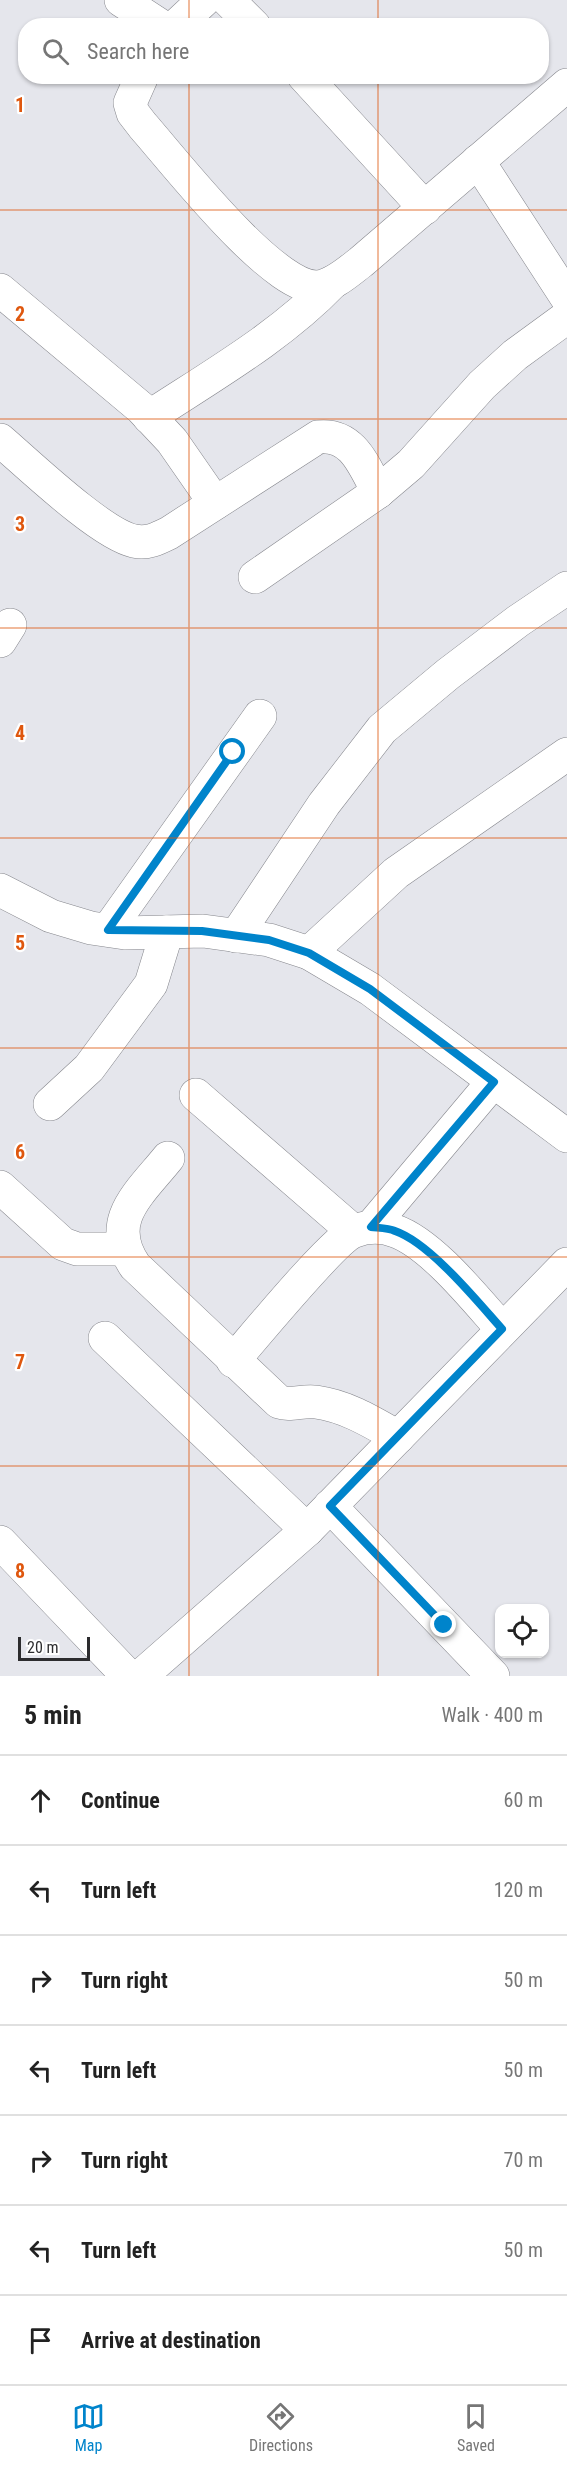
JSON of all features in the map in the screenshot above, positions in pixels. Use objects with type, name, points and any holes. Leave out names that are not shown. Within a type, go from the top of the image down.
[{"type":"street","points":[[122,0],[159,18]]},
{"type":"street","points":[[182,18],[204,0]]},
{"type":"street","points":[[228,0],[246,18]]},
{"type":"street","points":[[138,84],[130,103],[133,113],[249,245],[300,283],[318,287],[333,282]]},
{"type":"street","points":[[311,84],[425,208]]},
{"type":"street","points":[[149,417],[275,334],[306,309],[333,282],[361,262],[567,85]]},
{"type":"street","points":[[478,161],[567,298]]},
{"type":"street","points":[[0,290],[149,417],[172,441],[215,503]]},
{"type":"street","points":[[255,576],[378,492],[411,464],[482,385],[515,354],[567,317]]},
{"type":"street","points":[[0,440],[94,519],[133,541],[150,542],[169,533],[318,437],[330,435],[343,440],[357,452],[378,492]]},
{"type":"street","points":[[236,936],[324,804],[382,729],[448,674],[518,621],[567,588]]},
{"type":"street","points":[[108,930],[260,716]]},
{"type":"street","points":[[309,953],[396,873],[567,754]]},
{"type":"street","points":[[0,890],[51,916],[108,930],[202,931],[269,940],[309,953],[370,989],[567,1136]]},
{"type":"street","points":[[50,1104],[88,1068],[151,984],[167,932]]},
{"type":"street","points":[[233,1361],[330,1252],[362,1229],[494,1082]]},
{"type":"street","points":[[196,1095],[362,1229],[395,1231],[422,1246],[465,1288],[502,1329]]},
{"type":"street","points":[[168,1158],[125,1216],[121,1232],[124,1249],[135,1266],[279,1402],[286,1404],[304,1400],[319,1402],[354,1413],[398,1437]]},
{"type":"street","points":[[0,1187],[63,1244],[77,1250],[124,1249]]},
{"type":"street","points":[[141,1676],[307,1530],[567,1264]]},
{"type":"street","points":[[105,1338],[307,1530]]},
{"type":"street","points":[[330,1506],[493,1676]]},
{"type":"street","points":[[0,1542],[128,1676]]},
{"type":"route","points":[[233,752],[108,930],[125,933],[202,931],[269,940],[309,953],[370,989],[494,1082],[371,1227],[395,1231],[422,1246],[465,1288],[502,1329],[330,1506],[444,1625]]}]
